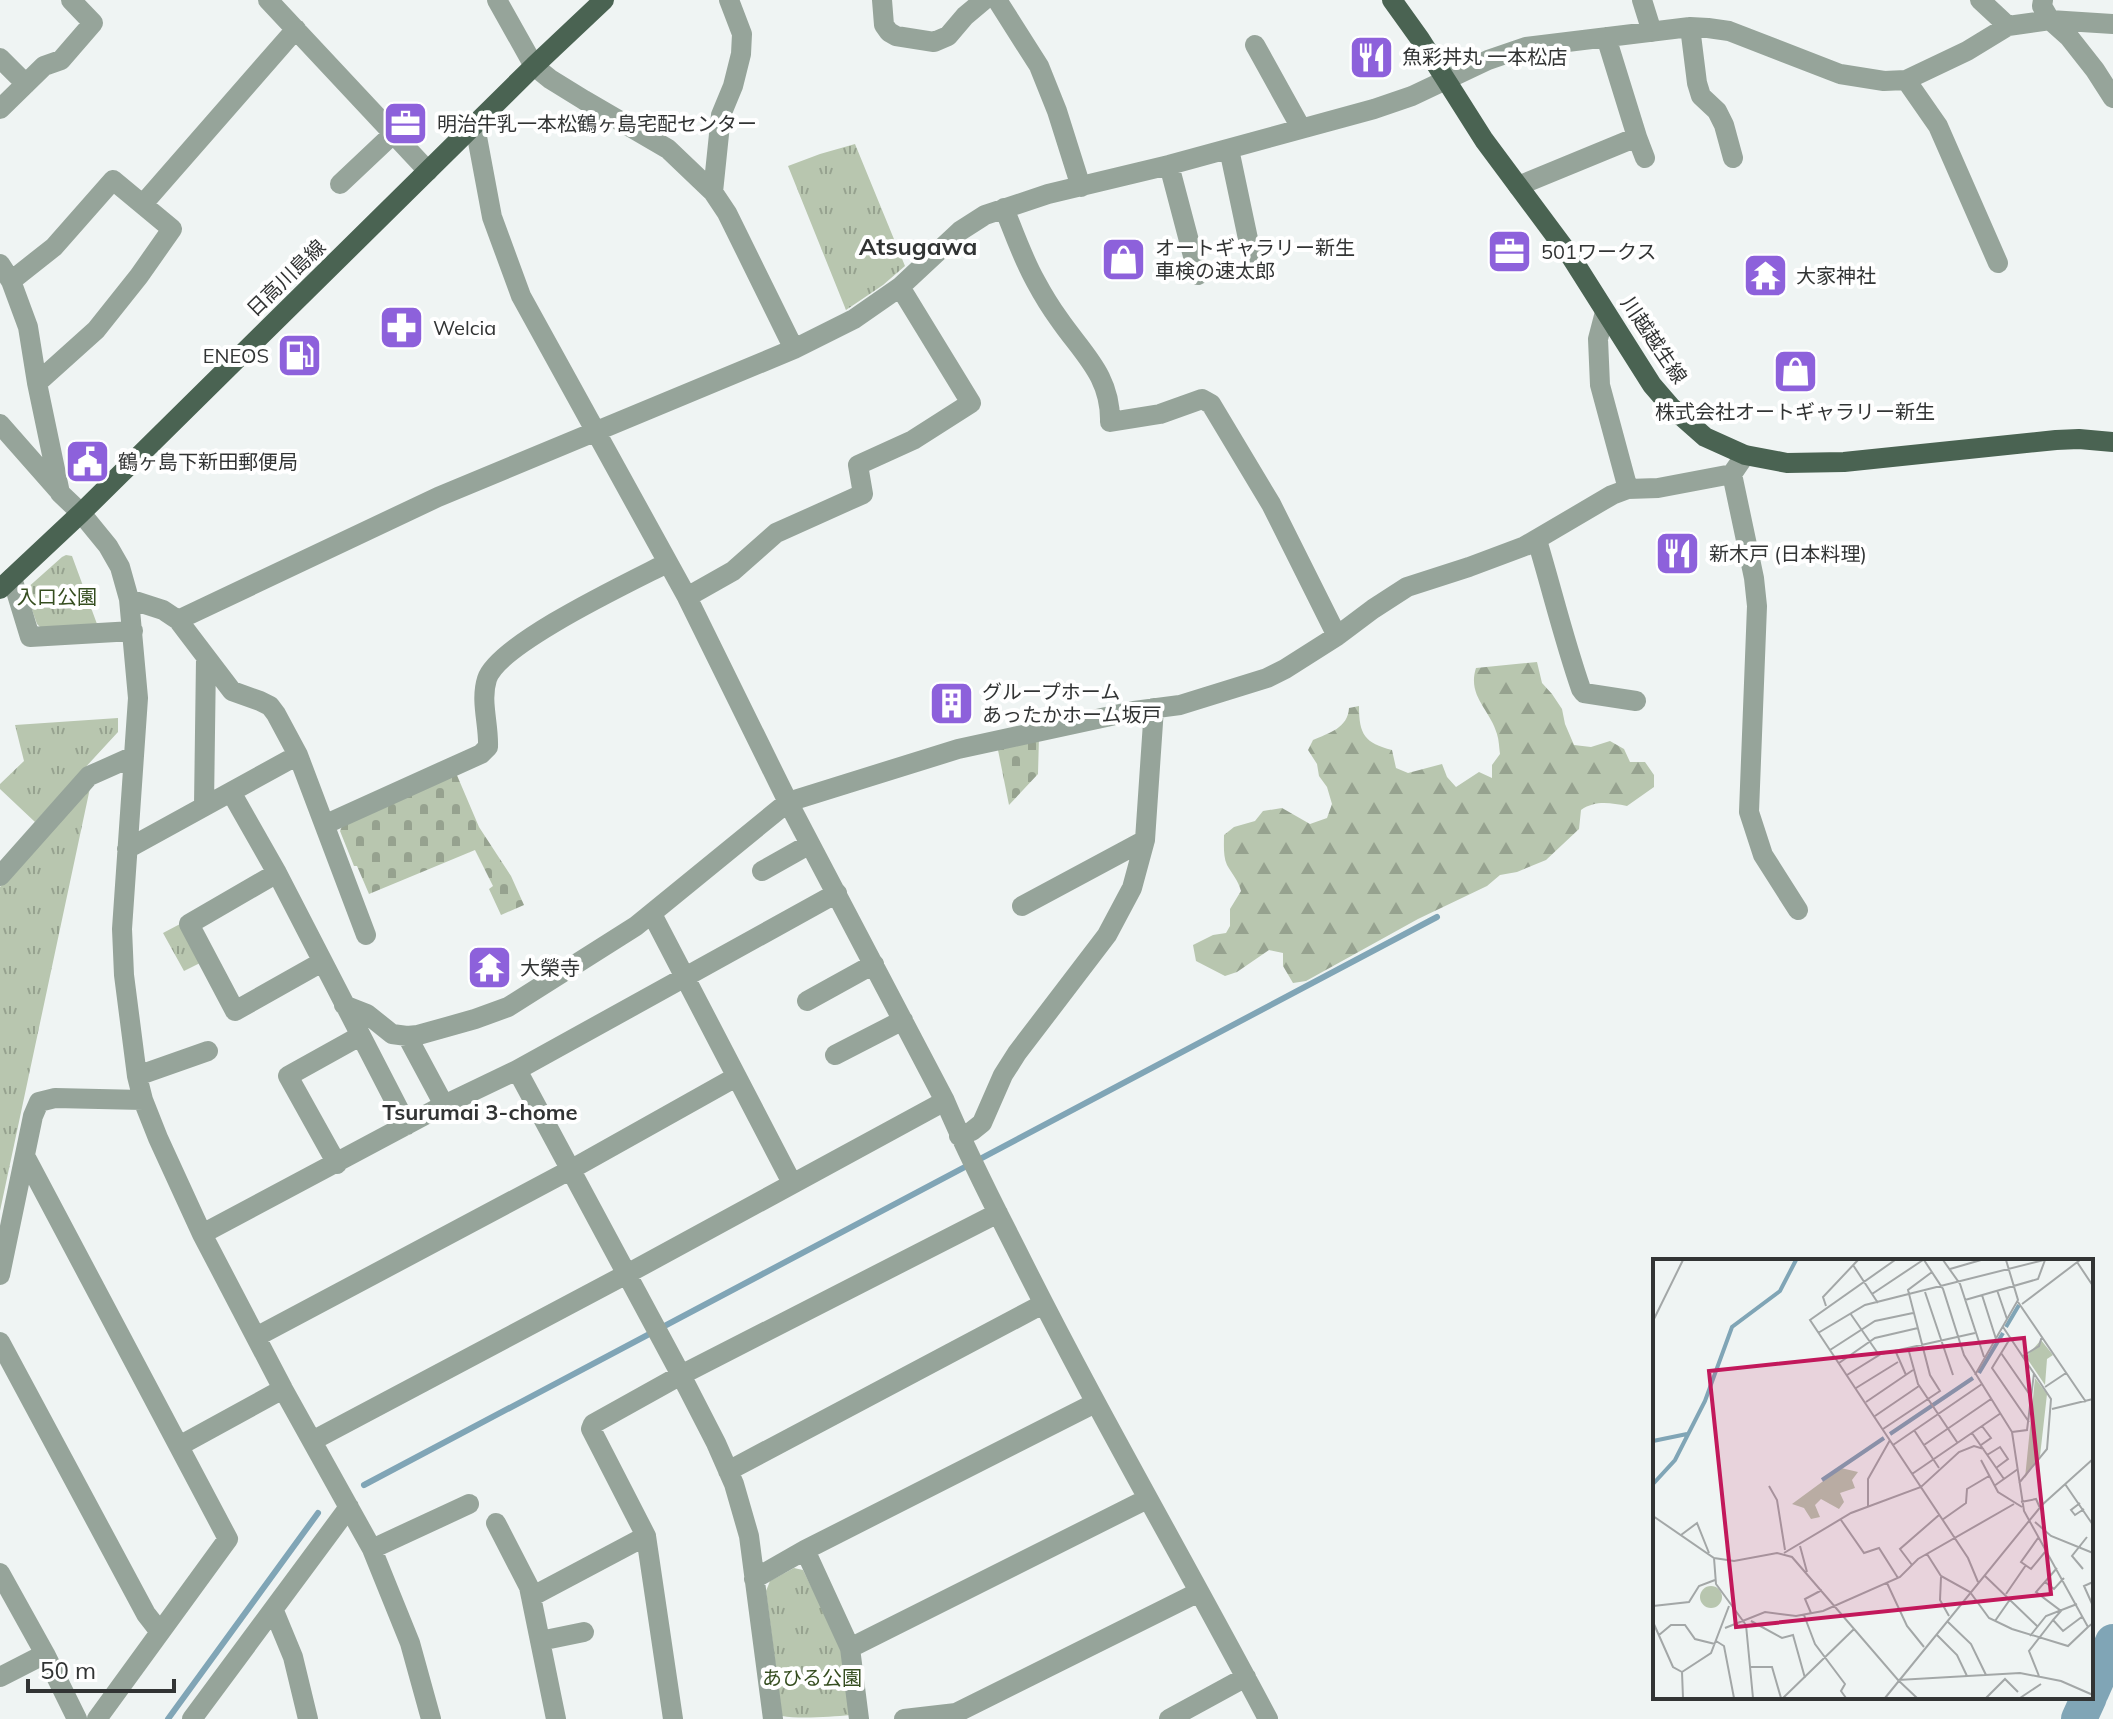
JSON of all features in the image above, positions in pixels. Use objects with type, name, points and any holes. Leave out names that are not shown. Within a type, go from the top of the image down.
[{"type":"main road","name":"日高川島線","points":[[6,584],[604,0]]},
{"type":"main road","name":"川越越生線","points":[[1392,0],[1484,140],[1571,257],[1652,385],[1705,437],[1745,455],[1787,463],[1817,463],[2056,440],[2113,442]]},
{"type":"street","points":[[0,109],[44,66],[61,60],[93,23],[71,0]]},
{"type":"street","points":[[268,0],[428,171]]},
{"type":"street","points":[[497,0],[534,66],[550,79],[668,149],[713,192],[727,213],[794,349]]},
{"type":"street","points":[[713,192],[721,115],[741,54],[742,34],[729,0]]},
{"type":"street","points":[[882,0],[884,25],[889,32],[934,42],[948,36],[984,0]]},
{"type":"street","points":[[997,0],[1039,66],[1081,187]]},
{"type":"street","points":[[1642,0],[1652,32]]},
{"type":"street","points":[[1980,0],[2008,26]]},
{"type":"street","points":[[2043,0],[2042,6],[2050,20],[2069,37],[2113,98]]},
{"type":"street","points":[[178,620],[438,497],[794,349],[854,319],[900,287],[960,231],[985,215],[1048,194],[1229,149],[1400,100],[1488,60],[1526,47],[1690,27],[1708,28],[1729,31],[1840,74],[1884,81],[1906,80],[1967,51],[2008,26],[2050,20],[2113,24]]},
{"type":"street","points":[[1690,27],[1701,96],[1717,111],[1733,158]]},
{"type":"street","points":[[143,204],[296,29]]},
{"type":"street","points":[[1606,37],[1645,158]]},
{"type":"street","points":[[1255,45],[1301,128]]},
{"type":"street","points":[[0,58],[26,84]]},
{"type":"street","points":[[1906,80],[1938,126],[1998,263]]},
{"type":"street","points":[[475,126],[492,217],[521,296],[687,597],[788,802],[945,1101],[959,1136],[1043,1304],[1268,1719]]},
{"type":"street","points":[[340,184],[393,134]]},
{"type":"street","points":[[1518,186],[1637,137]]},
{"type":"street","points":[[1229,149],[1251,253]]},
{"type":"street","points":[[1169,165],[1198,275]]},
{"type":"street","points":[[37,383],[96,330],[172,229],[113,180],[54,247],[5,272],[28,327],[37,383],[60,493]]},
{"type":"street","points":[[1004,208],[1035,281],[1091,360],[1105,387],[1110,405],[1110,422],[1160,414],[1202,399],[1211,404],[1271,504],[1337,636]]},
{"type":"street","points":[[687,597],[733,571],[776,533],[863,494],[858,465],[913,440],[971,403],[900,287]]},
{"type":"street","points":[[1605,312],[1598,339],[1600,385],[1628,489]]},
{"type":"street","points":[[0,424],[108,546],[120,567],[129,599],[138,698],[122,929],[123,965],[137,1076],[143,1100],[202,1234],[372,1549],[410,1643],[431,1719]]},
{"type":"street","points":[[344,1005],[367,1014],[392,1034],[407,1036],[475,1019],[508,1007],[636,926],[788,802],[958,749],[1180,705],[1267,678],[1337,636],[1407,587],[1537,540],[1612,495],[1628,489],[1658,488],[1732,474],[1745,455]]},
{"type":"street","points":[[1732,474],[1757,606],[1749,812],[1763,855],[1798,910]]},
{"type":"street","points":[[1537,540],[1561,616],[1566,647],[1581,689],[1584,693],[1636,701]]},
{"type":"street","points":[[326,824],[481,754],[488,747],[484,698],[487,677],[497,662],[549,625],[667,563]]},
{"type":"street","points":[[6,584],[30,637],[133,631]]},
{"type":"street","points":[[129,599],[163,610],[178,620],[232,691],[270,706],[276,714],[298,755],[366,935]]},
{"type":"street","points":[[204,806],[206,659]]},
{"type":"street","points":[[959,1136],[982,1123],[1003,1075],[1017,1053],[1107,935],[1132,888],[1145,840],[1154,708]]},
{"type":"street","points":[[127,849],[298,755]]},
{"type":"street","points":[[0,876],[89,776],[134,756]]},
{"type":"street","points":[[231,792],[277,873],[407,1125]]},
{"type":"street","points":[[1022,906],[1145,840]]},
{"type":"street","points":[[762,871],[810,844]]},
{"type":"street","points":[[277,873],[189,924],[235,1011],[322,962]]},
{"type":"street","points":[[202,1234],[444,1105],[517,1070],[837,893]]},
{"type":"street","points":[[652,914],[792,1183]]},
{"type":"street","points":[[807,1001],[874,964]]},
{"type":"street","points":[[835,1055],[903,1020]]},
{"type":"street","points":[[337,1164],[288,1076],[360,1036]]},
{"type":"street","points":[[407,1036],[444,1105]]},
{"type":"street","points":[[137,1076],[208,1051]]},
{"type":"street","points":[[517,1070],[681,1375],[728,1471],[749,1536],[773,1719]]},
{"type":"street","points":[[256,1337],[570,1170],[736,1077]]},
{"type":"street","points":[[0,1275],[33,1116],[39,1102],[55,1098],[143,1100]]},
{"type":"street","points":[[312,1441],[945,1101]]},
{"type":"street","points":[[25,1156],[228,1539],[97,1719]]},
{"type":"street","points":[[673,1719],[646,1536],[591,1429],[593,1424],[681,1375],[998,1213]]},
{"type":"street","points":[[728,1471],[1043,1304]]},
{"type":"street","points":[[0,1342],[146,1614],[160,1632]]},
{"type":"street","points":[[179,1446],[283,1389]]},
{"type":"street","points":[[754,1579],[1095,1403]]},
{"type":"street","points":[[850,1648],[1147,1499]]},
{"type":"street","points":[[372,1549],[469,1504]]},
{"type":"street","points":[[192,1719],[349,1507]]},
{"type":"street","points":[[496,1523],[529,1587],[556,1719]]},
{"type":"street","points":[[531,1597],[646,1536]]},
{"type":"street","points":[[805,1550],[850,1648],[859,1719]]},
{"type":"street","points":[[0,1573],[7,1602],[45,1654],[77,1719]]},
{"type":"street","points":[[904,1719],[975,1712],[1199,1592]]},
{"type":"street","points":[[274,1611],[293,1657],[308,1719]]},
{"type":"street","points":[[540,1641],[584,1632]]},
{"type":"street","points":[[0,1677],[45,1654]]},
{"type":"street","points":[[1169,1719],[1246,1677]]},
{"type":"green space","points":[[855,144],[905,266],[846,310],[788,166]]},
{"type":"green space","name":"入口公園","points":[[66,555],[72,556],[97,624],[41,628],[25,590]]},
{"type":"green space","points":[[1537,662],[1542,683],[1562,709],[1574,745],[1591,747],[1610,741],[1624,749],[1630,762],[1645,762],[1654,775],[1654,787],[1627,806],[1603,803],[1581,810],[1579,829],[1546,860],[1517,872],[1500,875],[1487,886],[1418,919],[1306,981],[1293,983],[1283,966],[1283,953],[1269,950],[1237,972],[1225,976],[1196,961],[1193,945],[1213,935],[1226,933],[1230,926],[1230,909],[1241,891],[1226,862],[1224,835],[1234,827],[1255,821],[1263,811],[1282,808],[1310,824],[1327,818],[1332,804],[1317,764],[1308,750],[1313,740],[1341,725],[1349,708],[1359,706],[1362,731],[1370,741],[1392,750],[1396,768],[1408,773],[1442,764],[1447,777],[1456,787],[1479,772],[1492,778],[1492,765],[1500,754],[1494,725],[1474,687],[1476,668]]},
{"type":"green space","points":[[118,718],[118,732],[35,822],[0,789],[0,784],[24,761],[15,725]]},
{"type":"green space","points":[[1039,737],[1038,774],[1009,805],[997,745]]},
{"type":"green space","points":[[456,773],[479,827],[511,876],[524,905],[501,915],[489,889],[493,886],[475,850],[369,894],[340,831],[343,824]]},
{"type":"green space","points":[[90,788],[0,1211],[0,887]]},
{"type":"green space","points":[[180,924],[200,963],[184,971],[163,933]]},
{"type":"green space","name":"あひる公園","points":[[794,1568],[803,1570],[843,1650],[850,1715],[782,1716],[766,1591],[770,1581]]},
{"type":"waterway","points":[[364,1485],[1437,917]]},
{"type":"waterway","points":[[168,1719],[318,1513]]},
{"type":"waterway","points":[[2093,1687],[2113,1642]]},
{"type":"waterway","points":[[2079,1719],[2088,1699]]},
{"type":"place","name":"魚彩丼丸 一本松店","points":[[1371,57]]},
{"type":"place","name":"明治牛乳一本松鶴ヶ島宅配センター","points":[[406,124]]},
{"type":"place","name":"501ワークス","points":[[1510,252]]},
{"type":"place","name":"オートギャラリー新生 車検の速太郎","points":[[1124,260]]},
{"type":"place","name":"大家神社","points":[[1765,276]]},
{"type":"place","name":"Welcia","points":[[402,328]]},
{"type":"place","name":"ENEOS","points":[[300,356]]},
{"type":"place","name":"株式会社オートギャラリー新生","points":[[1795,372]]},
{"type":"place","name":"鶴ヶ島下新田郵便局","points":[[87,462]]},
{"type":"place","name":"新木戸 (日本料理)","points":[[1678,554]]},
{"type":"place","name":"グループホーム あったかホーム坂戸","points":[[951,704]]},
{"type":"place","name":"大榮寺","points":[[489,968]]},
{"type":"district","name":"Atsugawa","points":[[918,247]]},
{"type":"district","name":"Tsurumai 3-chome","points":[[480,1112]]}]
